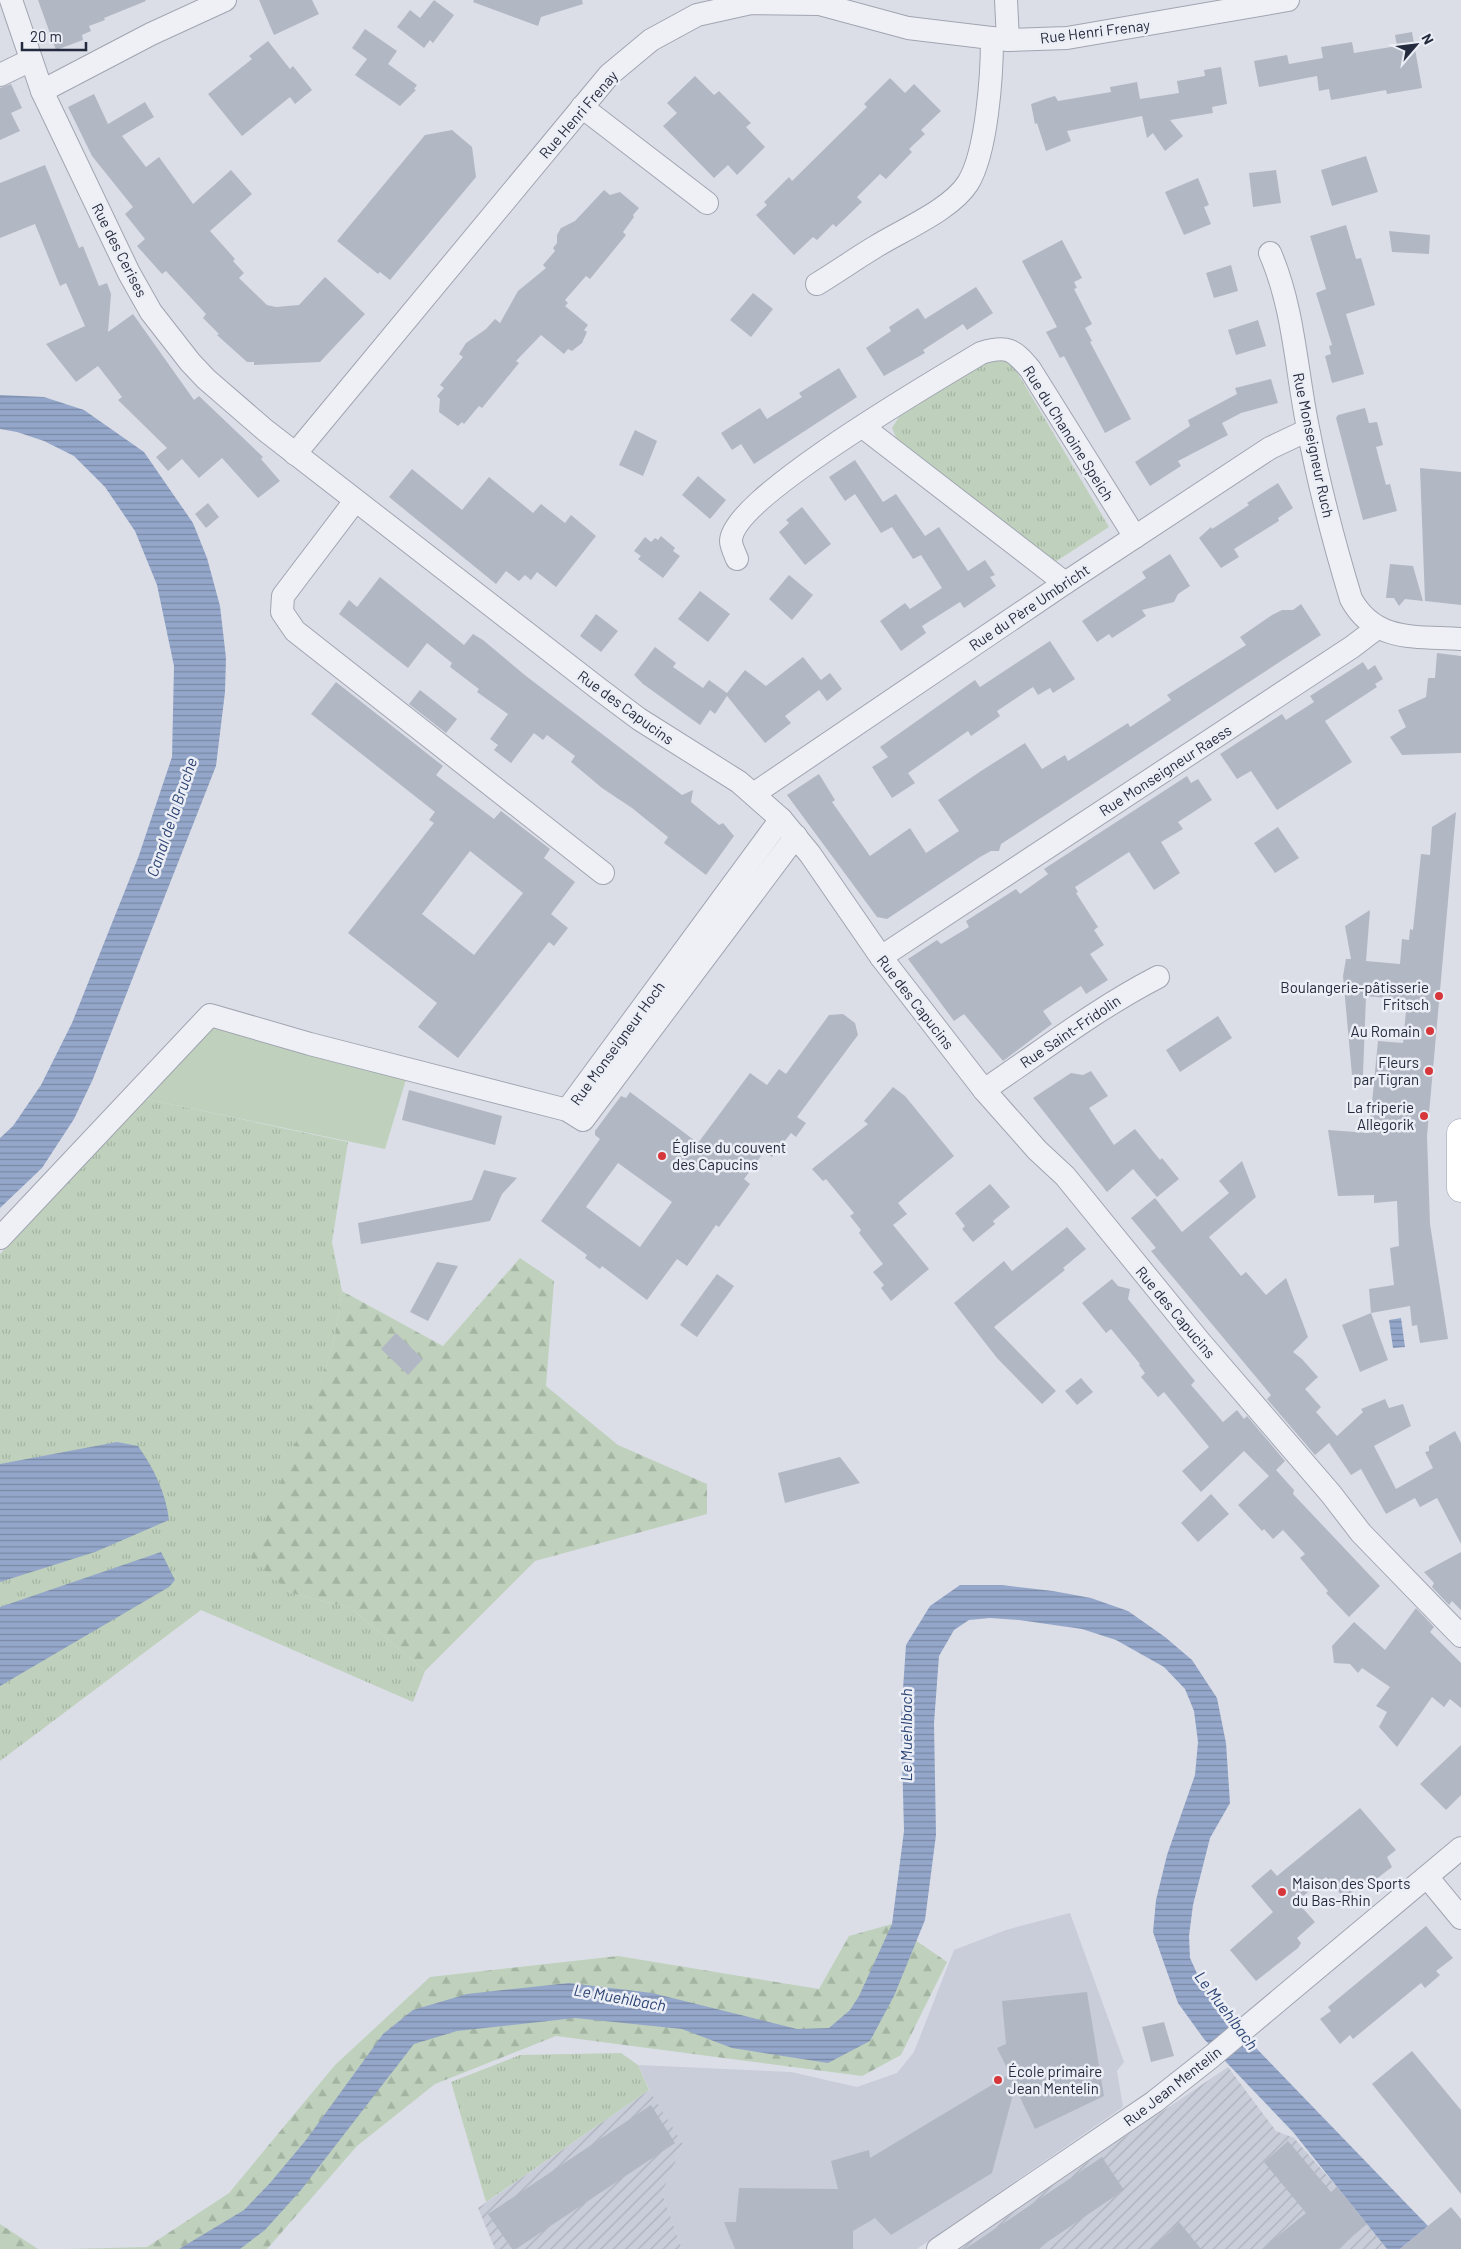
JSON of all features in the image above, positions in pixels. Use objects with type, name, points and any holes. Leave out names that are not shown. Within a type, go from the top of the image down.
[{"type":"main road","points":[[1458,1145],[1461,1188]]},
{"type":"street","name":"Rue des Cerises","points":[[11,0],[42,90],[129,273],[162,327],[206,379],[295,454]]},
{"type":"street","points":[[42,90],[151,34],[225,0]]},
{"type":"street","points":[[818,284],[875,246],[939,211],[968,184],[981,152],[992,62],[1000,39],[1006,0]]},
{"type":"street","name":"Rue Henri Frenay","points":[[295,454],[609,76],[651,40],[697,16],[751,3],[819,4],[908,28],[1000,39],[1067,38],[1179,10],[1288,0]]},
{"type":"street","points":[[0,74],[31,60]]},
{"type":"street","points":[[582,107],[707,202]]},
{"type":"street","name":"Rue Monseigneur Ruch","points":[[1270,253],[1280,276],[1308,430],[1351,599],[1359,613],[1377,628]]},
{"type":"street","name":"Rue du Chanoine Speich","points":[[737,559],[731,540],[737,527],[752,509],[811,461],[862,426],[981,353],[997,348],[1009,350],[1019,356],[1030,369],[1135,537]]},
{"type":"street","points":[[862,426],[1065,582]]},
{"type":"street","name":"Rue du Père Umbricht","points":[[754,793],[1065,582],[1270,448],[1308,430]]},
{"type":"street","name":"Rue des Capucins","points":[[295,454],[639,719],[754,793],[782,819],[881,957],[984,1090],[1037,1150],[1065,1176],[1201,1344],[1331,1494],[1361,1533],[1461,1636]]},
{"type":"street","points":[[355,501],[284,596],[282,612],[295,631],[603,873]]},
{"type":"street","points":[[1377,628],[1400,635],[1461,639]]},
{"type":"street","name":"Rue Monseigneur Raess","points":[[881,957],[1352,647],[1377,628]]},
{"type":"street","name":"Rue Monseigneur Hoch","points":[[782,819],[567,1110],[583,1120],[796,836]]},
{"type":"street","name":"Rue Saint-Fridolin","points":[[984,1090],[1072,1027],[1158,977]]},
{"type":"street","points":[[0,1238],[210,1015],[310,1044],[567,1110]]},
{"type":"street","name":"Rue Jean Mentelin","points":[[938,2249],[1135,2116],[1211,2057],[1428,1878],[1461,1848]]},
{"type":"street","points":[[1428,1878],[1461,1918]]},
{"type":"shaded area","name":"École primaire Jean Mentelin","points":[[1070,1913],[1124,2062],[1117,2071],[1123,2107],[917,2249],[682,2249],[662,2193],[683,2144],[655,2102],[638,2065],[791,2072],[857,2087],[897,2073],[914,2052],[954,1950],[1006,1930]]},
{"type":"shaded area","points":[[1228,2067],[1276,2131],[1294,2138],[1387,2249],[959,2249]]},
{"type":"shaded area","points":[[649,2090],[683,2144],[662,2193],[682,2249],[495,2249],[478,2208]]},
{"type":"green space","points":[[995,359],[1004,360],[1014,367],[1109,527],[1055,562],[898,442],[892,428],[899,417],[987,361]]},
{"type":"green space","points":[[217,1015],[411,1063],[385,1149],[142,1098]]},
{"type":"green space","points":[[142,1098],[348,1142],[332,1242],[342,1291],[333,1347],[252,1558],[291,1593],[351,1608],[425,1671],[413,1702],[201,1610],[0,1761],[0,1254]]},
{"type":"green space","points":[[520,1258],[554,1281],[546,1386],[618,1445],[707,1484],[707,1514],[535,1561],[425,1671],[351,1608],[291,1593],[251,1558],[333,1347],[342,1291],[443,1346]]},
{"type":"green space","points":[[892,1924],[947,1962],[901,2055],[862,2076],[556,2036],[435,2084],[357,2146],[267,2249],[67,2249],[147,2247],[229,2193],[335,2065],[430,1977],[618,1956],[819,1989],[849,1936]]},
{"type":"green space","points":[[621,2053],[638,2065],[649,2090],[486,2202],[451,2082],[520,2055]]},
{"type":"green space","points":[[0,2224],[38,2249],[0,2249]]},
{"type":"water","name":"Canal de la Bruche","points":[[0,395],[44,397],[84,410],[144,452],[193,523],[207,558],[220,606],[226,658],[225,692],[216,766],[93,1079],[74,1119],[42,1168],[0,1208],[0,1138],[13,1126],[41,1085],[72,1023],[138,858],[172,757],[174,666],[157,585],[135,531],[105,487],[74,456],[44,441],[17,432],[0,429]]},
{"type":"water","points":[[1401,1318],[1405,1347],[1393,1348],[1389,1320]]},
{"type":"water","points":[[117,1442],[138,1446],[144,1454],[162,1491],[169,1520],[95,1552],[0,1582],[0,1464]]},
{"type":"water","points":[[161,1552],[175,1580],[169,1587],[0,1686],[0,1607]]},
{"type":"water","name":"Le Muehlbach","points":[[960,1585],[1002,1585],[1091,1598],[1128,1611],[1165,1637],[1192,1660],[1217,1698],[1226,1743],[1230,1803],[1210,1838],[1193,1905],[1189,1936],[1190,1958],[1200,1980],[1226,2017],[1428,2226],[1400,2249],[1387,2249],[1293,2132],[1204,2039],[1178,2003],[1153,1932],[1156,1900],[1167,1855],[1195,1775],[1198,1742],[1194,1711],[1185,1689],[1164,1667],[1116,1640],[1082,1629],[990,1618],[969,1620],[954,1630],[939,1656],[934,1723],[936,1835],[925,1920],[894,1996],[870,2041],[828,2063],[732,2048],[682,2029],[575,2018],[457,2031],[414,2044],[301,2190],[265,2230],[240,2249],[179,2249],[244,2210],[270,2183],[306,2140],[383,2034],[413,2010],[467,1994],[569,1983],[652,1993],[797,2029],[829,2028],[850,2010],[859,1996],[892,1924],[904,1831],[901,1718],[906,1645],[930,1606]]},
{"type":"building","points":[[38,0],[146,1],[89,26],[91,31],[82,35],[83,40],[56,50]]},
{"type":"building","points":[[259,0],[312,0],[319,14],[274,35]]},
{"type":"building","points":[[434,0],[454,15],[433,43],[430,40],[424,48],[397,27],[410,10],[420,18]]},
{"type":"building","points":[[474,0],[582,0],[583,4],[541,17],[538,26],[473,2]]},
{"type":"building","points":[[365,29],[397,51],[388,64],[417,85],[414,89],[416,90],[400,106],[355,75],[367,59],[352,48]]},
{"type":"building","points":[[1412,32],[1422,88],[1387,94],[1386,90],[1331,100],[1329,89],[1319,91],[1317,76],[1259,87],[1254,61],[1287,55],[1289,64],[1323,58],[1321,47],[1352,42],[1354,53],[1397,46],[1395,35]]},
{"type":"building","points":[[268,41],[290,69],[293,66],[312,90],[295,104],[290,97],[242,136],[208,94],[252,59],[249,56]]},
{"type":"building","points":[[1221,67],[1227,104],[1212,107],[1213,113],[1170,120],[1183,136],[1165,151],[1153,133],[1147,138],[1142,116],[1067,131],[1071,141],[1046,151],[1037,123],[1035,124],[1031,104],[1048,98],[1055,96],[1058,101],[1111,92],[1110,87],[1137,82],[1140,99],[1179,93],[1177,81],[1205,76],[1204,70]]},
{"type":"building","points":[[695,76],[714,95],[719,91],[751,123],[746,127],[765,147],[737,175],[728,165],[714,178],[663,126],[677,113],[667,103]]},
{"type":"building","points":[[890,78],[905,93],[914,84],[941,111],[921,130],[925,134],[909,149],[912,152],[886,179],[880,174],[857,197],[862,202],[836,227],[833,224],[817,240],[813,237],[794,255],[756,215],[767,205],[764,202],[789,177],[792,181],[867,107],[864,104]]},
{"type":"building","points":[[11,84],[22,108],[11,113],[20,131],[0,140],[0,88]]},
{"type":"building","points":[[94,94],[108,124],[145,102],[154,117],[122,136],[146,167],[159,157],[193,204],[231,170],[252,194],[210,231],[235,259],[233,261],[244,273],[239,278],[267,305],[276,307],[299,305],[325,277],[365,314],[320,362],[254,365],[254,362],[247,362],[217,335],[219,334],[203,318],[206,314],[166,271],[162,274],[137,246],[145,239],[125,214],[133,207],[92,156],[68,107]]},
{"type":"building","points":[[452,130],[472,147],[476,177],[390,280],[380,272],[378,274],[337,241],[425,135]]},
{"type":"building","points":[[1366,156],[1378,192],[1332,206],[1321,170]]},
{"type":"building","points":[[45,165],[79,248],[83,246],[99,286],[107,283],[111,294],[108,332],[133,314],[194,400],[199,396],[263,457],[261,459],[280,481],[258,498],[222,458],[199,478],[182,459],[168,471],[156,457],[167,448],[118,400],[122,397],[98,366],[76,382],[46,344],[85,326],[66,283],[60,286],[35,224],[0,238],[0,183]]},
{"type":"building","points":[[1276,170],[1281,203],[1253,207],[1249,173]]},
{"type":"building","points":[[1198,178],[1209,205],[1204,207],[1211,224],[1184,235],[1165,192]]},
{"type":"building","points":[[604,190],[610,195],[620,192],[639,208],[623,232],[626,235],[590,279],[586,276],[565,300],[568,303],[565,306],[588,325],[584,330],[587,332],[582,343],[572,351],[568,349],[564,354],[541,335],[516,361],[519,363],[482,408],[479,406],[464,424],[462,422],[458,426],[439,412],[440,399],[437,396],[444,388],[440,385],[463,357],[459,354],[466,343],[486,329],[495,319],[500,323],[518,291],[546,268],[543,265],[555,251],[553,248],[557,243],[557,235],[561,228],[575,221]]},
{"type":"building","points":[[1346,225],[1356,259],[1361,258],[1375,305],[1346,314],[1364,374],[1332,383],[1325,356],[1331,354],[1329,346],[1332,345],[1316,293],[1326,289],[1310,236]]},
{"type":"building","points":[[1389,231],[1430,235],[1429,254],[1392,252]]},
{"type":"building","points":[[1062,240],[1082,278],[1074,282],[1077,288],[1074,289],[1092,324],[1085,328],[1092,341],[1090,342],[1131,419],[1105,433],[1064,356],[1060,358],[1046,332],[1057,327],[1022,261]]},
{"type":"building","points":[[1231,265],[1238,291],[1214,298],[1206,273]]},
{"type":"building","points":[[976,287],[993,313],[967,330],[963,324],[923,350],[925,353],[884,376],[866,348],[891,331],[889,327],[918,308],[925,319]]},
{"type":"building","points":[[753,293],[773,309],[751,337],[730,320]]},
{"type":"building","points":[[1258,320],[1266,346],[1236,355],[1228,330]]},
{"type":"building","points":[[839,368],[857,397],[754,464],[741,444],[732,450],[721,433],[760,408],[767,419],[802,397],[799,393]]},
{"type":"building","points":[[1271,379],[1278,403],[1241,413],[1222,423],[1228,435],[1178,461],[1181,466],[1150,486],[1135,462],[1190,426],[1188,420],[1237,394],[1235,388]]},
{"type":"building","points":[[1365,408],[1369,423],[1377,422],[1383,445],[1376,447],[1386,485],[1390,484],[1397,511],[1363,520],[1336,418],[1338,415]]},
{"type":"building","points":[[635,430],[657,441],[643,476],[619,465]]},
{"type":"building","points":[[855,460],[883,502],[896,494],[925,536],[939,527],[968,571],[985,560],[995,575],[990,577],[996,586],[964,608],[960,602],[922,626],[926,633],[901,651],[880,621],[905,603],[910,609],[942,588],[921,555],[913,559],[892,527],[881,533],[855,494],[845,501],[829,477]]},
{"type":"building","points":[[1420,468],[1461,472],[1461,605],[1425,601]]},
{"type":"building","points":[[412,469],[462,510],[489,477],[533,513],[541,504],[565,523],[571,515],[596,536],[556,587],[537,572],[531,580],[525,575],[519,581],[506,571],[496,584],[389,497]]},
{"type":"building","points":[[698,476],[726,500],[710,519],[682,495]]},
{"type":"building","points":[[1278,483],[1293,508],[1278,518],[1279,521],[1234,549],[1239,557],[1221,568],[1199,538],[1211,527],[1212,529],[1249,505],[1247,503]]},
{"type":"building","points":[[208,503],[219,517],[206,528],[195,514]]},
{"type":"building","points":[[802,507],[831,544],[805,565],[779,532],[789,523],[786,520]]},
{"type":"building","points":[[661,536],[675,548],[673,551],[680,556],[663,578],[638,559],[641,556],[634,551],[645,537],[651,542],[655,538],[658,540]]},
{"type":"building","points":[[1170,554],[1190,586],[1178,594],[1174,602],[1142,610],[1146,616],[1112,638],[1109,634],[1097,642],[1082,621],[1146,578],[1142,572]]},
{"type":"building","points":[[1390,564],[1413,566],[1423,601],[1405,599],[1399,606],[1394,598],[1386,598]]},
{"type":"building","points":[[789,575],[813,595],[792,620],[769,599]]},
{"type":"building","points":[[380,577],[464,645],[473,634],[483,640],[526,676],[682,795],[693,790],[691,802],[719,825],[723,823],[734,836],[706,875],[664,843],[668,837],[632,808],[602,788],[571,762],[575,756],[547,735],[543,740],[534,733],[511,763],[494,750],[498,745],[490,739],[508,714],[477,692],[479,689],[450,667],[452,663],[427,643],[408,668],[339,614],[349,600],[357,607]]},
{"type":"building","points":[[700,591],[730,614],[708,642],[678,619]]},
{"type":"building","points":[[1301,604],[1321,635],[1001,844],[999,851],[991,851],[980,857],[887,919],[877,917],[787,795],[819,774],[835,800],[832,802],[870,856],[910,828],[926,853],[959,831],[938,800],[981,771],[1025,743],[1042,769],[1065,755],[1068,761],[1128,723],[1130,727],[1171,700],[1167,695],[1246,645],[1240,637],[1272,615],[1282,610],[1293,610]]},
{"type":"building","points":[[596,614],[618,631],[601,652],[580,636]]},
{"type":"building","points":[[1050,641],[1075,679],[1053,693],[1050,688],[1038,695],[1033,687],[997,711],[1000,716],[971,736],[968,731],[908,773],[915,783],[892,798],[872,767],[888,757],[880,747],[975,680],[980,687]]},
{"type":"building","points":[[655,647],[676,663],[673,667],[703,688],[709,680],[727,693],[745,670],[766,686],[803,657],[821,680],[830,673],[842,689],[827,701],[819,690],[785,716],[791,723],[765,743],[727,696],[715,714],[710,710],[700,725],[643,684],[634,675]]},
{"type":"building","points":[[1437,653],[1461,656],[1461,753],[1402,755],[1390,737],[1406,727],[1398,710],[1426,697],[1428,678],[1435,678]]},
{"type":"building","points":[[1363,662],[1368,670],[1375,665],[1383,679],[1375,684],[1377,687],[1325,721],[1352,762],[1277,810],[1251,771],[1237,779],[1220,754],[1282,714],[1286,720],[1314,702],[1310,696]]},
{"type":"building","points":[[336,682],[443,766],[436,775],[494,819],[501,811],[550,849],[544,858],[575,882],[551,914],[568,928],[554,946],[549,942],[458,1058],[418,1027],[437,1003],[348,933],[434,823],[429,820],[435,812],[311,714]],"holes":[[[470,851],[523,893],[474,955],[422,914]]]},
{"type":"building","points":[[420,690],[457,719],[446,733],[409,704]]},
{"type":"building","points":[[1187,776],[1191,783],[1198,779],[1212,800],[1178,822],[1183,829],[1161,842],[1180,873],[1154,890],[1129,852],[1075,887],[1078,892],[1076,893],[1098,927],[1094,930],[1104,945],[1090,954],[1108,980],[1086,994],[1081,986],[1043,1011],[1052,1024],[1003,1061],[964,1014],[954,1021],[908,959],[937,940],[941,944],[969,927],[966,921],[1016,889],[1020,894],[1048,874],[1044,869]]},
{"type":"building","points":[[1456,812],[1427,1136],[1430,1224],[1448,1339],[1420,1343],[1417,1325],[1412,1326],[1410,1306],[1371,1313],[1369,1289],[1394,1285],[1390,1248],[1399,1246],[1397,1201],[1374,1203],[1374,1195],[1338,1196],[1328,1130],[1369,1133],[1378,1041],[1403,1043],[1407,1000],[1366,996],[1363,1075],[1352,1075],[1343,976],[1346,959],[1351,959],[1345,926],[1370,910],[1366,961],[1400,964],[1402,939],[1409,940],[1410,929],[1413,930],[1421,854],[1430,855],[1432,827]]},
{"type":"building","points":[[1278,827],[1299,858],[1275,873],[1254,843]]},
{"type":"building","points":[[843,1014],[855,1023],[858,1035],[797,1117],[806,1123],[796,1137],[791,1133],[772,1157],[764,1152],[744,1179],[750,1184],[719,1227],[716,1225],[687,1266],[677,1259],[647,1300],[602,1266],[600,1269],[585,1258],[587,1255],[541,1221],[600,1139],[595,1135],[595,1131],[621,1096],[626,1098],[630,1092],[698,1143],[750,1073],[767,1085],[779,1069],[786,1074],[829,1015]],"holes":[[[618,1163],[672,1202],[640,1247],[586,1207]]]},
{"type":"building","points":[[1218,1016],[1232,1038],[1180,1072],[1166,1050]]},
{"type":"building","points":[[1091,1071],[1108,1096],[1089,1108],[1114,1145],[1135,1129],[1160,1160],[1162,1158],[1179,1179],[1157,1197],[1133,1169],[1107,1192],[1033,1098],[1071,1073],[1083,1075]]},
{"type":"building","points":[[893,1087],[905,1096],[954,1156],[898,1203],[907,1214],[893,1225],[929,1269],[891,1301],[881,1288],[884,1285],[873,1272],[883,1264],[859,1233],[861,1230],[850,1216],[854,1213],[826,1179],[823,1181],[812,1169],[868,1124],[864,1121]]},
{"type":"building","points":[[409,1090],[502,1116],[495,1145],[402,1120]]},
{"type":"building","points":[[1242,1161],[1256,1197],[1209,1237],[1241,1276],[1246,1272],[1266,1295],[1286,1278],[1308,1337],[1293,1352],[1318,1377],[1305,1389],[1321,1407],[1316,1412],[1337,1436],[1363,1412],[1361,1409],[1385,1399],[1389,1408],[1403,1404],[1411,1426],[1374,1446],[1396,1489],[1433,1468],[1425,1452],[1429,1451],[1429,1446],[1455,1431],[1461,1443],[1461,1544],[1437,1498],[1420,1507],[1415,1498],[1386,1514],[1361,1469],[1351,1475],[1329,1443],[1315,1455],[1267,1399],[1271,1395],[1151,1251],[1156,1248],[1131,1218],[1155,1198],[1182,1232],[1229,1193],[1219,1181]]},
{"type":"building","points":[[484,1170],[517,1178],[502,1194],[490,1221],[361,1244],[358,1223],[472,1200]]},
{"type":"building","points":[[990,1184],[1010,1207],[993,1221],[995,1224],[973,1242],[962,1229],[965,1226],[955,1213]]},
{"type":"building","points":[[1067,1227],[1086,1249],[1063,1268],[1065,1270],[994,1327],[1056,1391],[1042,1404],[997,1358],[954,1303],[1004,1261],[1012,1271]]},
{"type":"building","points":[[437,1262],[458,1266],[428,1321],[410,1312]]},
{"type":"building","points":[[717,1274],[734,1286],[697,1337],[680,1325]]},
{"type":"building","points":[[1112,1279],[1118,1286],[1130,1289],[1128,1299],[1195,1381],[1191,1385],[1223,1422],[1237,1410],[1244,1419],[1247,1416],[1285,1461],[1276,1470],[1294,1490],[1293,1494],[1380,1586],[1349,1617],[1326,1593],[1328,1591],[1300,1558],[1305,1554],[1283,1530],[1273,1539],[1264,1529],[1262,1531],[1238,1505],[1269,1476],[1244,1451],[1201,1492],[1182,1471],[1209,1447],[1164,1392],[1158,1397],[1141,1377],[1145,1373],[1140,1364],[1111,1329],[1106,1333],[1082,1303]]},
{"type":"building","points":[[1371,1313],[1388,1360],[1360,1372],[1342,1325]]},
{"type":"building","points":[[396,1333],[423,1359],[408,1375],[381,1349]]},
{"type":"building","points":[[1081,1378],[1093,1392],[1077,1405],[1065,1391]]},
{"type":"building","points":[[840,1457],[860,1483],[785,1503],[778,1473]]},
{"type":"building","points":[[1211,1494],[1229,1514],[1198,1542],[1181,1523]]},
{"type":"building","points":[[1461,1552],[1461,1610],[1452,1601],[1449,1605],[1432,1587],[1434,1583],[1424,1572]]},
{"type":"building","points":[[1416,1608],[1434,1627],[1430,1632],[1461,1663],[1461,1708],[1450,1699],[1444,1707],[1432,1697],[1397,1747],[1379,1727],[1387,1712],[1376,1706],[1390,1687],[1362,1668],[1358,1673],[1350,1664],[1334,1663],[1332,1646],[1354,1622],[1385,1650]]},
{"type":"building","points":[[1461,1745],[1461,1795],[1446,1810],[1420,1784]]},
{"type":"building","name":"Maison des Sports du Bas-Rhin","points":[[1360,1808],[1396,1850],[1387,1857],[1392,1867],[1375,1880],[1372,1876],[1345,1899],[1326,1877],[1301,1898],[1303,1901],[1299,1904],[1315,1922],[1297,1938],[1301,1943],[1298,1948],[1256,1981],[1230,1950],[1273,1912],[1251,1886],[1271,1869],[1277,1876]]},
{"type":"building","points":[[1426,1926],[1453,1958],[1436,1971],[1440,1975],[1425,1988],[1421,1983],[1353,2039],[1350,2035],[1340,2044],[1320,2019],[1331,2011],[1328,2007]]},
{"type":"building","points":[[1087,1992],[1104,2096],[1035,2129],[1015,2087],[992,2173],[891,2235],[875,2218],[853,2231],[853,2249],[735,2249],[724,2222],[736,2222],[739,2188],[838,2189],[831,2161],[869,2150],[870,2158],[1010,2074],[997,2048],[1006,2044],[1002,2001]]},
{"type":"building","points":[[1164,2022],[1174,2056],[1151,2062],[1142,2027]]},
{"type":"building","points":[[1412,2051],[1461,2110],[1461,2194],[1372,2084]]},
{"type":"building","points":[[651,2105],[675,2143],[516,2249],[512,2249],[488,2214]]},
{"type":"building","points":[[1288,2141],[1331,2192],[1337,2187],[1367,2224],[1337,2249],[1262,2249],[1306,2213],[1264,2162]]},
{"type":"building","points":[[1102,2157],[1124,2190],[1037,2249],[965,2249]]},
{"type":"building","points":[[1451,2207],[1461,2219],[1461,2249],[1400,2249]]},
{"type":"building","points":[[1179,2222],[1201,2249],[1150,2249],[1170,2232]]},
{"type":"place","name":"Boulangerie-pâtisserie Fritsch","points":[[1439,996]]},
{"type":"place","name":"Au Romain","points":[[1430,1031]]},
{"type":"place","name":"Fleurs par Tigran","points":[[1429,1071]]},
{"type":"place","name":"La friperie Allegorik","points":[[1424,1116]]},
{"type":"place","name":"Église du couvent des Capucins","points":[[662,1156]]},
{"type":"place","name":"Maison des Sports du Bas-Rhin","points":[[1282,1892]]},
{"type":"place","name":"École primaire Jean Mentelin","points":[[998,2080]]}]
